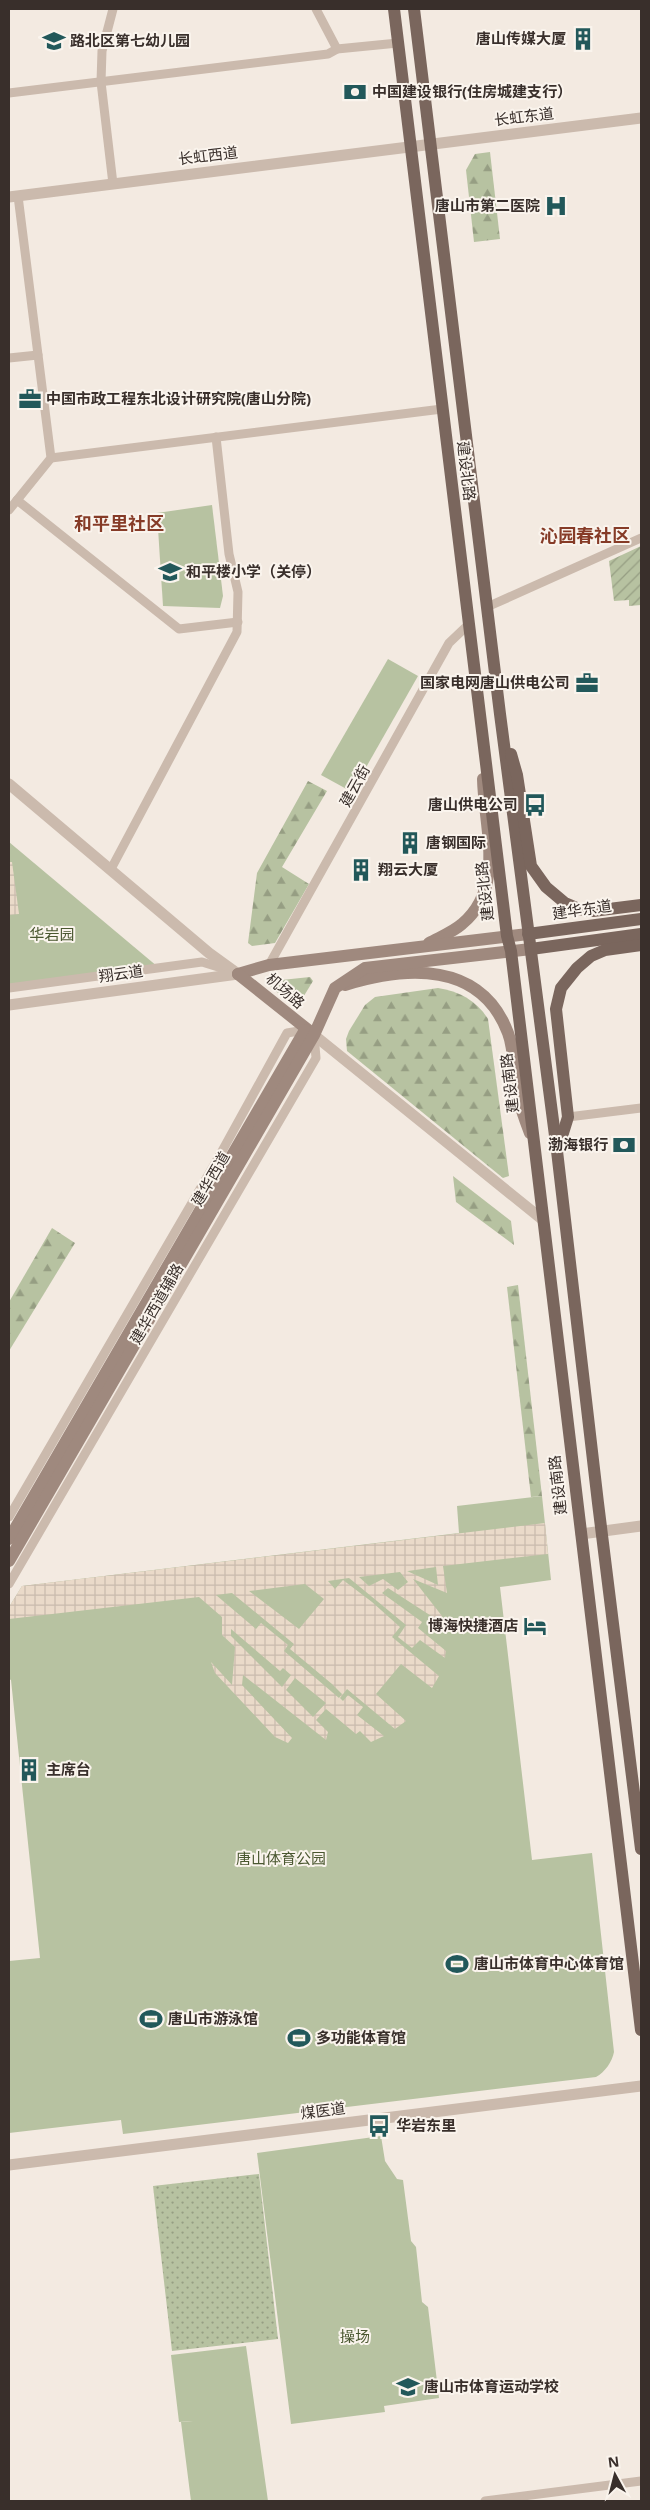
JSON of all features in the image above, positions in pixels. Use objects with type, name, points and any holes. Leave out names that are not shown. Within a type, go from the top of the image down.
[{"type":"main road","name":"建设北路","points":[[394,9],[507,936]]},
{"type":"main road","name":"建设北路","points":[[414,9],[528,934]]},
{"type":"main road","points":[[500,714],[517,775],[531,866],[539,878],[557,896],[579,909],[593,911],[641,905]]},
{"type":"main road","points":[[423,947],[461,925],[473,913],[487,888],[490,868],[484,795],[482,728]]},
{"type":"main road","name":"建华东道","points":[[528,934],[641,919]]},
{"type":"main road","points":[[238,974],[269,965],[528,934],[557,1151],[601,1531],[641,1849]]},
{"type":"main road","points":[[531,949],[641,934]]},
{"type":"main road","name":"建设南路","points":[[507,936],[511,951],[641,2030]]},
{"type":"main road","points":[[557,1151],[568,1117],[556,1009],[561,988],[577,968],[592,956],[605,950],[641,945]]},
{"type":"main road","name":"建华西道","points":[[9,1539],[309,1032],[320,1017],[335,988],[365,968],[531,949]]},
{"type":"main road","points":[[258,989],[260,978],[269,965]]},
{"type":"main road","points":[[335,988],[368,978],[418,972],[445,975],[462,980],[479,990],[494,1006],[509,1035],[517,1094],[534,1149]]},
{"type":"main road","name":"机场路","points":[[238,974],[309,1032]]},
{"type":"main road","points":[[284,1013],[300,1020],[320,1017]]},
{"type":"main road","name":"建华西道","points":[[9,1560],[309,1032]]},
{"type":"street","points":[[113,9],[102,51],[101,82],[113,184]]},
{"type":"street","points":[[316,9],[337,49]]},
{"type":"street","points":[[9,93],[328,54],[337,49],[398,42]]},
{"type":"street","name":"长虹东道","points":[[411,146],[641,118]]},
{"type":"street","name":"长虹西道","points":[[13,196],[411,146]]},
{"type":"street","points":[[13,196],[38,355],[51,458]]},
{"type":"street","points":[[9,358],[38,355]]},
{"type":"street","points":[[9,510],[51,458],[442,408]]},
{"type":"street","points":[[110,869],[237,632],[238,592],[229,554],[216,437]]},
{"type":"street","points":[[17,500],[179,628],[238,622]]},
{"type":"street","points":[[487,607],[641,538]]},
{"type":"street","name":"建云街","points":[[269,965],[449,643],[469,624]]},
{"type":"street","name":"机场路","points":[[9,784],[209,953],[238,974]]},
{"type":"street","points":[[9,988],[202,962],[238,974]]},
{"type":"street","name":"翔云道","points":[[9,1004],[238,974]]},
{"type":"street","name":"机场路","points":[[309,1032],[543,1220]]},
{"type":"street","name":"建华西道辅路","points":[[9,1517],[221,1153],[287,1033],[309,1032],[316,1058],[9,1584]]},
{"type":"street","points":[[568,1117],[641,1108]]},
{"type":"street","points":[[581,1534],[641,1526]]},
{"type":"street","name":"煤医道","points":[[9,2165],[641,2086]]},
{"type":"street","points":[[485,2501],[641,2482]]},
{"type":"green space","points":[[490,152],[500,239],[474,242],[466,170],[475,154]]},
{"type":"green space","points":[[212,505],[223,596],[220,608],[163,606],[157,513]]},
{"type":"green space","points":[[641,546],[641,605],[629,606],[629,600],[614,601],[609,561]]},
{"type":"green space","points":[[388,659],[418,676],[352,792],[321,775]]},
{"type":"green space","points":[[308,781],[327,791],[282,867],[309,884],[275,943],[252,946],[248,943],[257,873]]},
{"type":"green space","name":"华岩园","points":[[9,842],[158,967],[9,986]]},
{"type":"green space","points":[[310,977],[313,981],[299,1004],[292,1005],[270,986],[272,981]]},
{"type":"green space","points":[[438,988],[467,998],[488,1019],[509,1176],[503,1178],[347,1051],[346,1039],[349,1031],[365,1005],[375,997]]},
{"type":"green space","points":[[453,1176],[511,1221],[514,1245],[456,1202]]},
{"type":"green space","points":[[52,1228],[75,1243],[9,1351],[9,1302]]},
{"type":"green space","points":[[518,1285],[542,1496],[531,1497],[507,1287]]},
{"type":"green space","name":"唐山体育公园","points":[[542,1496],[551,1580],[500,1587],[532,1860],[592,1853],[614,2052],[605,2070],[596,2077],[123,2134],[121,2120],[9,2133],[9,1961],[40,1958],[11,1680],[9,1679],[9,1607],[22,1586],[459,1533],[457,1506]]},
{"type":"green space","name":"操场","points":[[381,2136],[385,2161],[397,2179],[403,2180],[411,2241],[416,2247],[422,2302],[428,2307],[439,2398],[384,2406],[385,2412],[291,2424],[257,2153]]},
{"type":"green space","points":[[259,2174],[278,2339],[172,2351],[153,2186]]},
{"type":"green space","points":[[246,2346],[268,2501],[191,2501],[181,2422],[193,2421],[179,2422],[171,2355]]},
{"type":"shaded area","points":[[9,862],[12,862],[19,914],[9,915]]},
{"type":"shaded area","points":[[545,1523],[548,1554],[443,1566],[447,1593],[413,1579],[442,1616],[439,1621],[388,1588],[382,1593],[422,1622],[418,1628],[446,1651],[445,1658],[420,1640],[412,1648],[398,1637],[406,1625],[349,1578],[328,1581],[335,1589],[343,1580],[372,1602],[400,1627],[392,1637],[439,1676],[432,1688],[401,1664],[376,1694],[406,1721],[395,1729],[347,1689],[340,1698],[343,1701],[348,1695],[363,1707],[357,1715],[384,1736],[371,1742],[360,1731],[356,1734],[326,1709],[316,1720],[328,1732],[326,1740],[243,1675],[242,1685],[292,1738],[288,1743],[275,1737],[215,1673],[211,1662],[232,1685],[235,1647],[222,1635],[222,1617],[199,1597],[9,1619],[9,1607],[22,1586]],"holes":[[[436,1567],[438,1585],[407,1571]],[[400,1572],[408,1582],[398,1590],[383,1579],[369,1586],[359,1577]],[[305,1584],[324,1599],[299,1629],[249,1591]],[[232,1593],[294,1644],[290,1649],[332,1684],[342,1694],[339,1698],[284,1651],[288,1645],[261,1623],[256,1629],[216,1595]],[[231,1629],[280,1671],[283,1668],[291,1675],[282,1687],[231,1636]],[[295,1678],[326,1703],[313,1717],[286,1690]]]},
{"type":"place","name":"唐山传媒大厦","points":[[583,39]]},
{"type":"place","name":"路北区第七幼儿园","points":[[54,41]]},
{"type":"place","name":"中国建设银行(住房城建支行）","points":[[355,92]]},
{"type":"place","name":"唐山市第二医院","points":[[556,206]]},
{"type":"place","name":"中国市政工程东北设计研究院(唐山分院)","points":[[30,399]]},
{"type":"place","name":"和平楼小学（关停）","points":[[170,572]]},
{"type":"place","name":"国家电网唐山供电公司","points":[[587,683]]},
{"type":"place","name":"唐山供电公司","points":[[535,805]]},
{"type":"place","name":"唐钢国际","points":[[410,843]]},
{"type":"place","name":"翔云大厦","points":[[361,870]]},
{"type":"place","name":"渤海银行","points":[[624,1145]]},
{"type":"place","name":"博海快捷酒店","points":[[535,1626]]},
{"type":"place","name":"主席台","points":[[29,1770]]},
{"type":"place","name":"唐山市体育中心体育馆","points":[[457,1964]]},
{"type":"place","name":"唐山市游泳馆","points":[[151,2019]]},
{"type":"place","name":"多功能体育馆","points":[[299,2038]]},
{"type":"place","name":"华岩东里","points":[[379,2126]]},
{"type":"place","name":"唐山市体育运动学校","points":[[408,2387]]},
{"type":"district","name":"和平里社区","points":[[119,524]]},
{"type":"district","name":"沁园春社区","points":[[585,536]]}]
